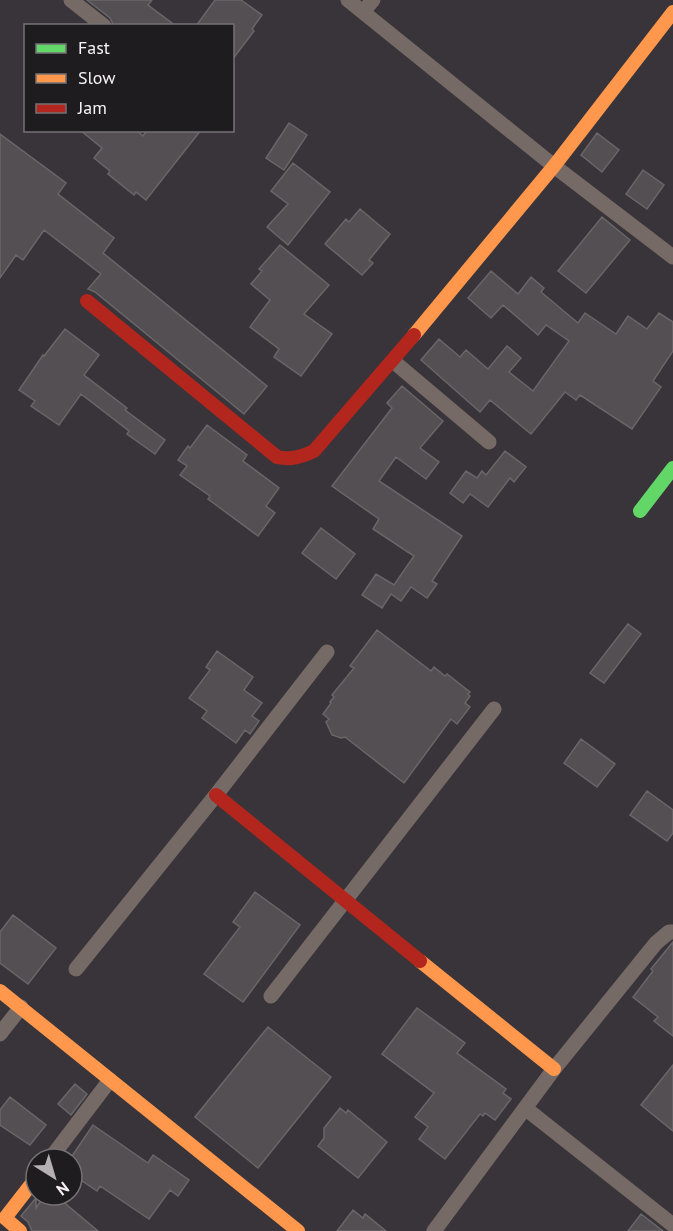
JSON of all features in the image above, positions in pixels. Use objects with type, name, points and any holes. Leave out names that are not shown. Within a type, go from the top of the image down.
[{"type":"street","points":[[71,0],[101,24]]},
{"type":"street","points":[[348,0],[368,6],[554,166],[673,257]]},
{"type":"street","points":[[87,301],[277,457],[291,460],[314,451],[393,361],[554,166],[673,12]]},
{"type":"street","points":[[393,361],[489,442]]},
{"type":"street","points":[[640,511],[673,468]]},
{"type":"street","points":[[76,969],[327,652]]},
{"type":"street","points":[[271,996],[494,709]]},
{"type":"street","points":[[216,795],[554,1069]]},
{"type":"street","points":[[434,1231],[554,1069],[656,943],[669,932],[673,932]]},
{"type":"street","points":[[0,991],[298,1231]]},
{"type":"street","points":[[0,1034],[21,1007]]},
{"type":"street","points":[[59,1147],[110,1080]]},
{"type":"street","points":[[525,1108],[673,1225]]},
{"type":"street","points":[[20,1231],[5,1218],[24,1193]]},
{"type":"building","points":[[87,0],[152,0],[148,5],[173,24],[113,24],[110,18]]},
{"type":"building","points":[[215,0],[241,0],[262,15],[252,29],[254,31],[234,57],[234,24],[197,24]]},
{"type":"building","points":[[289,123],[307,135],[284,170],[266,158]]},
{"type":"building","points":[[82,132],[138,132],[143,136],[146,132],[199,132],[146,200],[136,192],[134,195],[108,174],[110,171],[94,158],[102,148]]},
{"type":"building","points":[[597,133],[619,150],[602,172],[581,155]]},
{"type":"building","points":[[0,134],[66,183],[58,194],[114,238],[103,253],[267,386],[244,414],[95,292],[88,289],[101,274],[44,230],[23,260],[16,255],[0,278]]},
{"type":"building","points":[[293,163],[330,192],[288,245],[267,227],[288,204],[271,191]]},
{"type":"building","points":[[643,170],[664,185],[647,209],[626,194]]},
{"type":"building","points":[[360,209],[390,234],[369,260],[373,263],[362,275],[325,244],[346,219],[349,222]]},
{"type":"building","points":[[602,217],[630,240],[586,293],[558,271]]},
{"type":"building","points":[[280,245],[329,285],[304,314],[332,334],[301,376],[274,357],[279,349],[250,327],[270,300],[251,284],[262,271],[259,269]]},
{"type":"building","points":[[491,271],[518,294],[531,277],[544,288],[541,292],[578,323],[585,313],[616,334],[628,316],[647,329],[659,313],[673,322],[673,351],[653,381],[661,387],[632,429],[580,395],[576,400],[565,392],[531,434],[490,400],[480,412],[421,360],[439,339],[460,357],[466,350],[488,369],[507,346],[521,358],[509,372],[533,391],[569,341],[546,325],[538,335],[503,305],[491,318],[468,298]]},
{"type":"building","points":[[65,329],[99,355],[84,375],[165,440],[155,454],[127,434],[129,431],[81,394],[59,425],[31,406],[35,401],[19,390],[43,355]]},
{"type":"building","points":[[402,386],[443,421],[420,448],[439,462],[426,479],[396,457],[379,481],[462,536],[432,581],[437,584],[427,598],[411,587],[401,601],[391,594],[382,608],[362,595],[376,574],[394,585],[414,556],[373,529],[379,519],[332,486],[392,408],[387,403]]},
{"type":"building","points":[[207,425],[247,455],[243,461],[279,488],[266,506],[275,513],[258,536],[208,499],[210,496],[180,475],[187,466],[178,460]]},
{"type":"building","points":[[505,451],[526,467],[514,482],[510,478],[488,507],[470,494],[463,503],[450,493],[466,471],[477,478],[482,471],[486,475]]},
{"type":"building","points":[[321,528],[355,554],[336,579],[302,553]]},
{"type":"building","points":[[628,624],[641,634],[604,683],[590,673]]},
{"type":"building","points":[[377,630],[431,671],[434,667],[445,676],[447,674],[470,692],[465,703],[470,707],[457,724],[451,719],[404,783],[345,737],[332,735],[326,722],[329,719],[323,714],[334,697],[332,695],[354,668],[350,666]]},
{"type":"building","points":[[217,651],[253,677],[244,690],[262,703],[252,716],[259,721],[250,734],[245,730],[236,743],[202,718],[207,711],[189,698],[210,670],[206,667]]},
{"type":"building","points":[[581,739],[615,764],[597,787],[564,763]]},
{"type":"building","points":[[647,791],[673,810],[673,833],[667,841],[630,815]]},
{"type":"building","points":[[255,892],[300,925],[243,1002],[204,974],[240,927],[233,922]]},
{"type":"building","points":[[13,915],[56,948],[28,984],[0,963],[0,932]]},
{"type":"building","points":[[673,942],[673,1036],[654,1021],[658,1017],[633,997],[653,971],[651,969]]},
{"type":"building","points":[[417,1008],[465,1043],[457,1053],[506,1089],[503,1093],[511,1099],[495,1120],[485,1113],[483,1116],[480,1114],[445,1159],[419,1139],[428,1127],[415,1117],[434,1093],[382,1054]]},
{"type":"building","points":[[268,1027],[331,1077],[258,1168],[195,1117]]},
{"type":"building","points":[[673,1065],[673,1131],[641,1105]]},
{"type":"building","points":[[75,1084],[87,1094],[71,1115],[58,1104]]},
{"type":"building","points":[[10,1097],[46,1125],[30,1145],[0,1125],[0,1110]]},
{"type":"building","points":[[340,1108],[346,1113],[348,1110],[387,1142],[358,1178],[318,1146],[324,1138],[324,1128]]},
{"type":"building","points":[[93,1125],[148,1163],[153,1155],[189,1180],[178,1196],[170,1190],[149,1219],[100,1186],[97,1191],[84,1182],[84,1147],[78,1147]]},
{"type":"building","points":[[28,1207],[69,1207],[98,1231],[32,1231],[28,1222],[21,1216]]},
{"type":"building","points":[[353,1210],[363,1218],[365,1214],[386,1231],[337,1231]]},
{"type":"building","points":[[641,1214],[663,1231],[628,1231]]},
{"type":"traffic: fast","points":[[640,511],[673,468]]},
{"type":"traffic: slow","points":[[414,335],[554,166],[673,12]]},
{"type":"traffic: slow","points":[[420,961],[554,1069]]},
{"type":"traffic: slow","points":[[0,991],[298,1231]]},
{"type":"traffic: slow","points":[[20,1231],[5,1218],[24,1193]]},
{"type":"traffic: jam","points":[[87,301],[277,457],[282,458],[296,457],[314,451],[414,335]]},
{"type":"traffic: jam","points":[[216,795],[420,961]]}]
